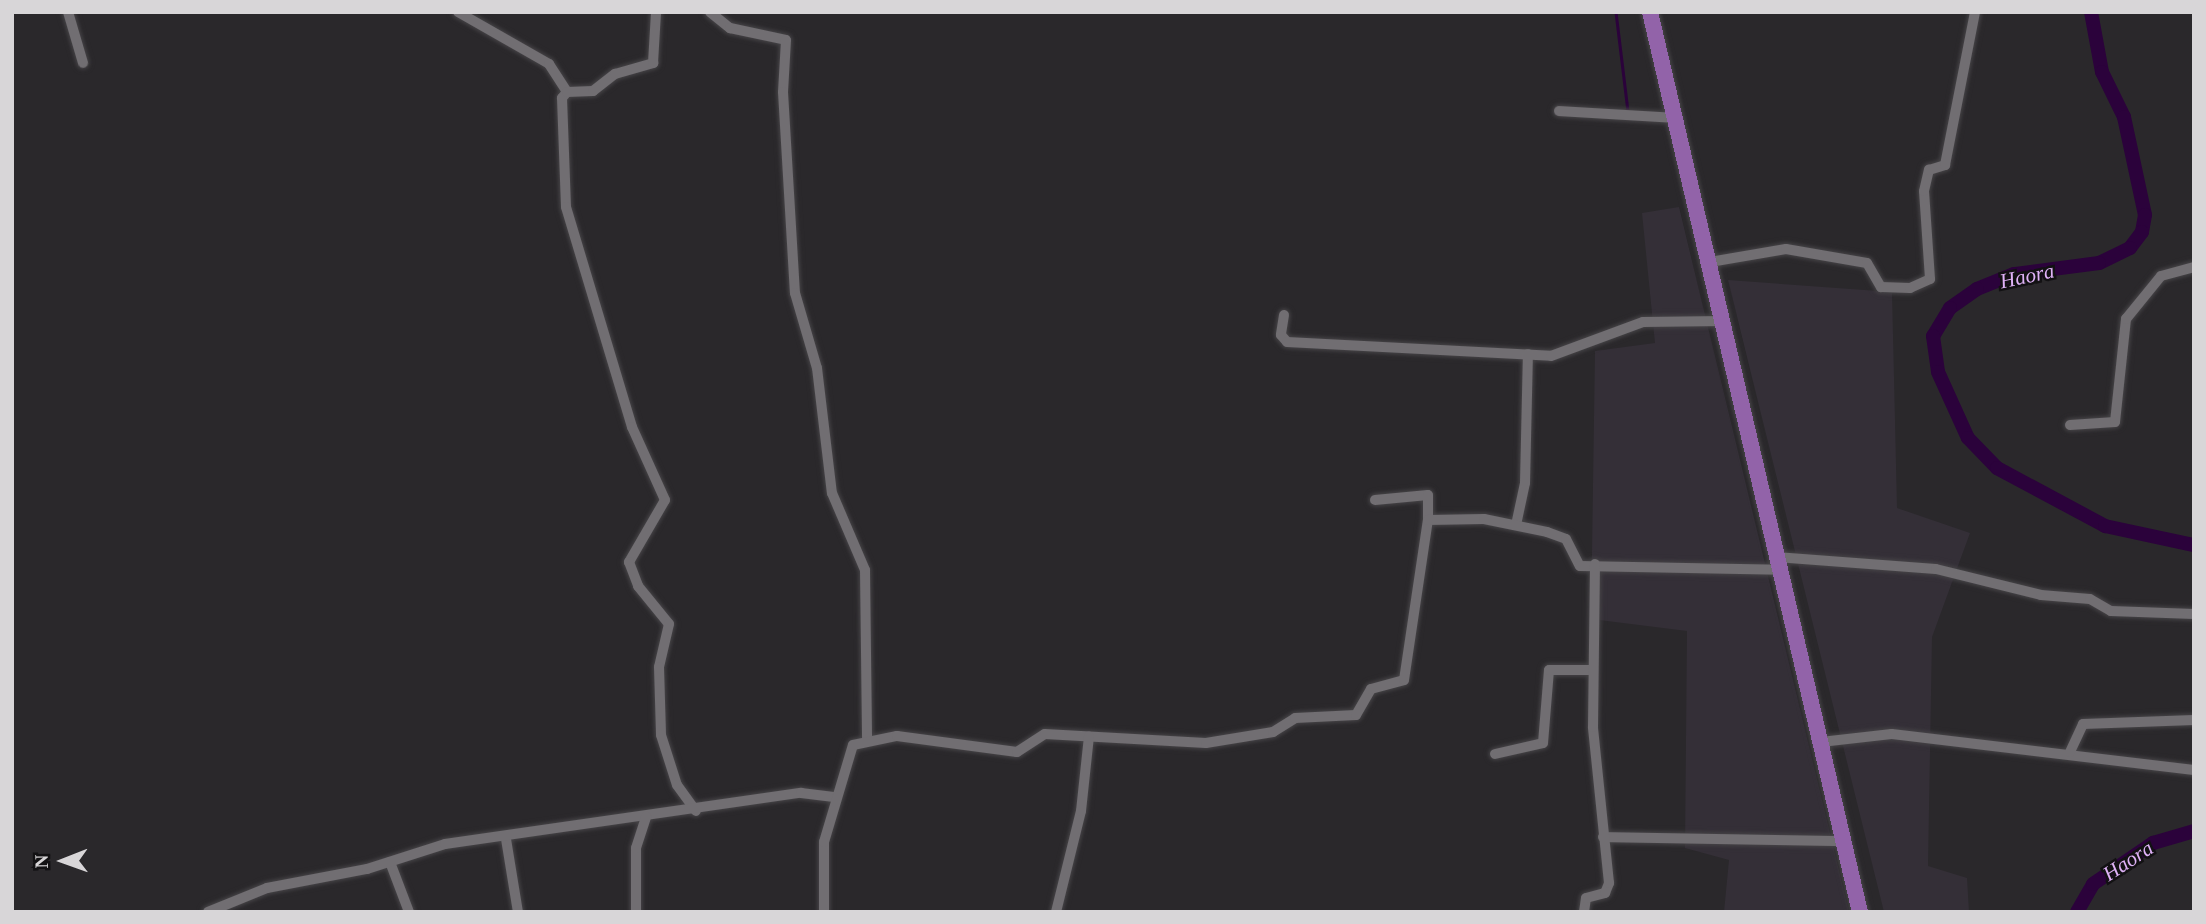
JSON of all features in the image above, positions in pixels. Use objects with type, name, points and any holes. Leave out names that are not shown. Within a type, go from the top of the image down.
[{"type":"main road","points":[[1650,12],[1860,912]]},
{"type":"street","points":[[68,12],[83,63]]},
{"type":"street","points":[[458,12],[549,64],[567,92]]},
{"type":"street","points":[[567,92],[588,92],[615,74],[653,63],[656,12]]},
{"type":"street","points":[[710,12],[724,26],[786,40],[796,293],[817,368],[832,493],[864,570],[867,741]]},
{"type":"street","points":[[1710,262],[1786,249],[1867,263],[1881,287],[1910,288],[1930,279],[1924,191],[1929,170],[1945,165],[1975,12]]},
{"type":"street","points":[[567,92],[562,98],[566,207],[632,427],[665,500],[629,562],[638,586],[669,624],[659,667],[661,735],[677,785],[696,811]]},
{"type":"street","points":[[1559,111],[1676,118]]},
{"type":"street","points":[[2070,425],[2115,422],[2126,319],[2161,276],[2194,267]]},
{"type":"street","points":[[1284,315],[1281,335],[1287,342],[1528,354],[1578,349],[1643,322],[1724,321]]},
{"type":"street","points":[[1516,525],[1525,483],[1528,354]]},
{"type":"street","points":[[824,912],[821,867],[844,757],[853,745],[867,741],[932,738],[1017,752],[1041,735],[1206,743],[1273,732],[1294,718],[1356,715],[1371,689],[1404,680],[1428,520],[1428,495],[1375,500]]},
{"type":"street","points":[[1428,520],[1516,525],[1566,540],[1574,563],[1778,564],[1936,569],[2041,595],[2090,599],[2111,611],[2194,614]]},
{"type":"street","points":[[1584,912],[1586,898],[1608,889],[1592,670],[1595,564]]},
{"type":"street","points":[[1495,754],[1543,743],[1549,670],[1592,670]]},
{"type":"street","points":[[2070,752],[2082,724],[2194,720]]},
{"type":"street","points":[[1821,742],[1892,734],[2070,752],[2194,770]]},
{"type":"street","points":[[1056,912],[1081,811],[1089,736]]},
{"type":"street","points":[[208,912],[302,878],[390,862],[445,844],[506,839],[614,817],[646,817],[696,811],[801,793],[834,797]]},
{"type":"street","points":[[636,912],[636,848],[646,817]]},
{"type":"street","points":[[1603,837],[1844,841]]},
{"type":"street","points":[[506,839],[518,912]]},
{"type":"street","points":[[390,862],[409,912]]},
{"type":"shaded area","points":[[1679,207],[1849,912],[1724,912],[1729,860],[1685,848],[1687,631],[1591,619],[1595,351],[1655,343],[1642,213]]},
{"type":"shaded area","points":[[1728,280],[1892,292],[1897,508],[1970,533],[1932,637],[1928,866],[1967,878],[1969,912],[1884,912]]},
{"type":"waterway","points":[[1616,12],[1628,111]]},
{"type":"waterway","name":"Haora","points":[[2091,12],[2102,72],[2124,117],[2145,215],[2142,232],[2130,248],[2099,263],[2014,274],[1977,289],[1950,308],[1933,336],[1938,372],[1968,438],[1997,468],[2105,526],[2194,545]]},
{"type":"waterway","name":"Haora","points":[[2077,912],[2093,884],[2153,843],[2194,831]]}]
